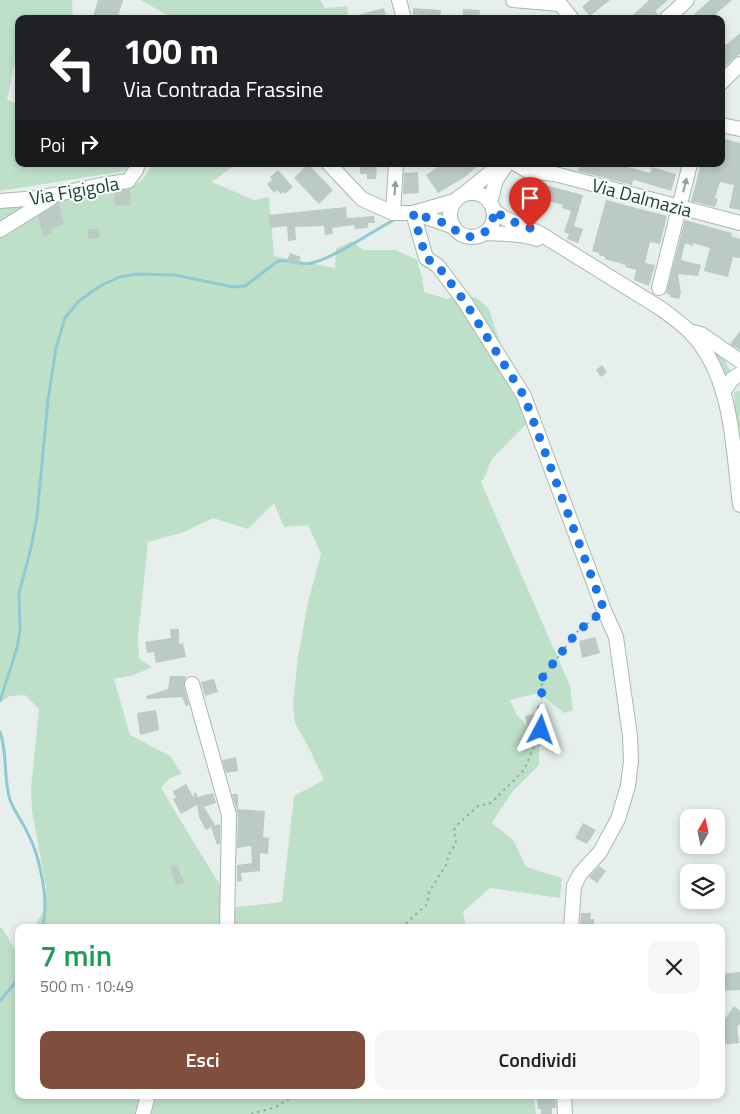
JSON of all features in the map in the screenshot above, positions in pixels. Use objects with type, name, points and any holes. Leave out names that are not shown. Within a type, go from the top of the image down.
[{"type":"street","points":[[399,0],[403,15]]},
{"type":"street","points":[[512,0],[560,2],[569,15]]},
{"type":"street","points":[[670,15],[687,0]]},
{"type":"street","points":[[725,79],[740,64]]},
{"type":"street","points":[[725,126],[740,129]]},
{"type":"street","name":"Via Figigola","points":[[0,201],[56,195],[128,181],[137,167]]},
{"type":"street","points":[[332,167],[362,199],[393,213],[413,213],[471,193],[479,194],[485,197],[492,207],[506,219],[539,233],[660,308],[690,331],[710,360],[723,393],[730,424],[740,505]]},
{"type":"street","points":[[393,213],[396,167]]},
{"type":"street","points":[[454,228],[450,214],[459,198],[498,167]]},
{"type":"street","points":[[484,233],[492,223],[492,207],[498,178],[505,167]]},
{"type":"street","name":"Via Dalmazia","points":[[498,178],[522,167],[740,223]]},
{"type":"street","points":[[659,288],[689,167]]},
{"type":"street","points":[[0,230],[56,195]]},
{"type":"street","points":[[413,213],[454,228],[464,236],[471,237],[484,233],[528,236],[566,251]]},
{"type":"street","points":[[413,213],[426,258],[438,266],[465,302],[524,396],[604,610],[616,637],[630,736],[631,761],[628,786],[618,819],[600,852],[580,874],[574,886],[571,924]]},
{"type":"street","points":[[690,331],[700,334],[740,361]]},
{"type":"street","points":[[723,393],[732,379],[740,374]]},
{"type":"street","points":[[192,684],[229,815],[227,924]]},
{"type":"street","points":[[142,1114],[147,1099]]},
{"type":"street","points":[[564,1099],[564,1114]]},
{"type":"path","points":[[406,924],[427,904],[429,892],[446,865],[449,854],[456,843],[454,830],[456,825],[478,806],[491,803],[524,770],[541,730],[542,678],[577,632],[604,610]]},
{"type":"path","points":[[251,1114],[276,1107],[289,1099]]},
{"type":"green space","points":[[0,0],[72,0],[73,15],[15,15],[15,61],[7,100],[15,103],[15,167],[128,167],[119,172],[0,191]]},
{"type":"green space","points":[[140,0],[320,0],[325,8],[347,6],[348,15],[168,15]]},
{"type":"green space","points":[[150,167],[232,167],[212,182],[254,200],[269,197],[274,256],[335,268],[336,249],[352,241],[363,250],[396,250],[417,260],[424,292],[447,299],[461,295],[477,298],[489,309],[504,355],[523,402],[527,423],[492,459],[481,482],[570,686],[573,710],[564,713],[539,693],[510,700],[517,715],[539,739],[539,765],[512,792],[492,823],[514,841],[526,867],[562,878],[560,898],[490,888],[463,912],[465,924],[36,924],[45,908],[46,887],[32,811],[31,788],[39,709],[25,695],[10,696],[0,702],[0,209],[130,188],[144,178]],"holes":[[[274,503],[284,527],[308,525],[321,554],[308,602],[298,657],[293,704],[295,723],[324,780],[294,796],[282,902],[229,908],[221,887],[161,788],[170,778],[182,774],[170,756],[130,735],[114,679],[134,675],[152,667],[139,659],[138,637],[148,542],[184,532],[213,518],[248,529]]]},
{"type":"green space","points":[[708,344],[725,358],[726,364],[731,371],[726,377]]},
{"type":"green space","points":[[740,391],[740,449],[737,439],[734,392]]},
{"type":"green space","points":[[0,928],[2,928],[15,949],[15,1099],[534,1099],[536,1114],[0,1114]]},
{"type":"building","points":[[98,0],[123,0],[118,15],[94,15]]},
{"type":"building","points":[[590,0],[610,0],[591,15],[582,7]]},
{"type":"building","points":[[649,0],[668,0],[655,11],[659,15],[633,15]]},
{"type":"building","points":[[710,0],[732,0],[715,15],[693,15]]},
{"type":"building","points":[[384,8],[386,15],[358,15]]},
{"type":"building","points":[[413,8],[441,10],[440,15],[413,15]]},
{"type":"building","points":[[463,9],[480,10],[479,15],[462,15]]},
{"type":"building","points":[[740,33],[740,54],[725,66],[725,46]]},
{"type":"building","points":[[725,139],[740,143],[740,210],[729,208],[734,185],[720,182],[715,198],[718,199],[715,207],[691,201],[700,167],[725,167]]},
{"type":"building","points":[[305,167],[311,167],[333,190],[319,204],[294,178]]},
{"type":"building","points":[[360,167],[377,167],[376,179],[367,179],[367,174],[360,174]]},
{"type":"building","points":[[438,167],[477,167],[465,177],[438,193],[426,175]]},
{"type":"building","points":[[579,167],[628,167],[650,173],[652,167],[676,174],[671,191],[635,180],[633,180],[632,185],[578,171]]},
{"type":"building","points":[[278,170],[293,187],[285,194],[283,192],[281,194],[277,190],[274,193],[267,184],[272,180],[270,177]]},
{"type":"building","points":[[418,172],[419,193],[403,194],[404,173]]},
{"type":"building","points":[[518,180],[527,180],[583,195],[574,226],[583,229],[578,243],[567,239],[569,234],[564,232],[571,211],[562,208],[563,205],[527,196],[524,208],[513,204],[510,200],[510,193],[517,186]]},
{"type":"building","points":[[130,189],[131,205],[115,206],[114,192]]},
{"type":"building","points":[[606,200],[667,216],[660,244],[650,242],[645,263],[655,265],[649,286],[634,280],[636,270],[605,259],[599,253],[592,251]]},
{"type":"building","points":[[59,203],[64,225],[51,228],[52,234],[43,236],[38,216]]},
{"type":"building","points":[[346,207],[347,218],[374,216],[375,223],[368,223],[368,228],[355,229],[354,225],[332,228],[333,234],[325,235],[324,226],[295,227],[296,240],[288,241],[287,226],[270,228],[268,215]]},
{"type":"building","points":[[685,220],[732,233],[731,236],[740,239],[740,258],[733,257],[728,277],[704,271],[710,248],[693,243],[693,246],[685,243],[681,260],[701,265],[698,276],[678,274],[681,292],[679,299],[670,297],[666,293]]},
{"type":"building","points":[[88,229],[99,229],[99,238],[88,239]]},
{"type":"building","points":[[290,253],[301,257],[298,265],[287,261]]},
{"type":"building","points":[[740,331],[740,350],[730,344]]},
{"type":"building","points":[[602,365],[607,372],[601,377],[596,370]]},
{"type":"building","points":[[170,629],[179,629],[179,644],[183,643],[186,657],[156,663],[154,652],[147,653],[145,642],[171,638]]},
{"type":"building","points":[[595,637],[600,653],[582,658],[579,641]]},
{"type":"building","points":[[170,676],[186,676],[184,686],[189,705],[186,706],[182,697],[147,699],[146,696],[168,689]]},
{"type":"building","points":[[214,679],[218,692],[205,696],[201,682]]},
{"type":"building","points":[[156,710],[159,730],[140,735],[137,713]]},
{"type":"building","points":[[534,714],[537,726],[528,729],[525,716]]},
{"type":"building","points":[[236,757],[238,771],[226,773],[222,760]]},
{"type":"building","points":[[186,784],[194,798],[195,792],[198,797],[213,793],[216,803],[204,807],[215,825],[206,830],[199,817],[197,805],[181,814],[173,799],[176,798],[173,791]]},
{"type":"building","points":[[232,794],[238,794],[238,809],[265,811],[263,837],[269,838],[268,854],[260,853],[260,871],[241,873],[242,881],[237,882],[237,865],[252,863],[251,846],[237,848],[238,815]]},
{"type":"building","points":[[583,823],[596,830],[587,844],[575,838]]},
{"type":"building","points":[[220,824],[220,844],[217,845],[211,827]]},
{"type":"building","points":[[177,865],[184,883],[176,885],[170,867]]},
{"type":"building","points":[[599,866],[606,871],[597,883],[589,877]]},
{"type":"building","points":[[581,913],[591,913],[590,919],[594,919],[594,924],[580,924]]},
{"type":"building","points":[[740,972],[740,990],[725,991],[725,974]]},
{"type":"building","points":[[734,1006],[740,1011],[740,1024],[737,1027],[739,1043],[725,1045],[725,1019]]},
{"type":"building","points":[[537,1099],[555,1099],[556,1108],[552,1108],[552,1114],[541,1114],[541,1109],[538,1109]]},
{"type":"waterway","points":[[0,701],[17,648],[20,630],[19,593],[37,516],[48,400],[56,348],[65,318],[78,302],[104,284],[120,277],[136,274],[175,275],[233,287],[245,286],[278,261],[308,264],[321,260],[392,221]]},
{"type":"waterway","points":[[0,732],[10,800],[32,843],[40,867],[45,906],[43,924]]},
{"type":"waterway","points":[[0,1001],[15,983]]},
{"type":"route","points":[[530,228],[506,219],[494,210],[494,217],[489,229],[478,236],[471,237],[464,236],[454,228],[437,220],[413,213],[426,258],[438,266],[465,302],[524,396],[604,610],[577,632],[542,678],[541,730]]}]
